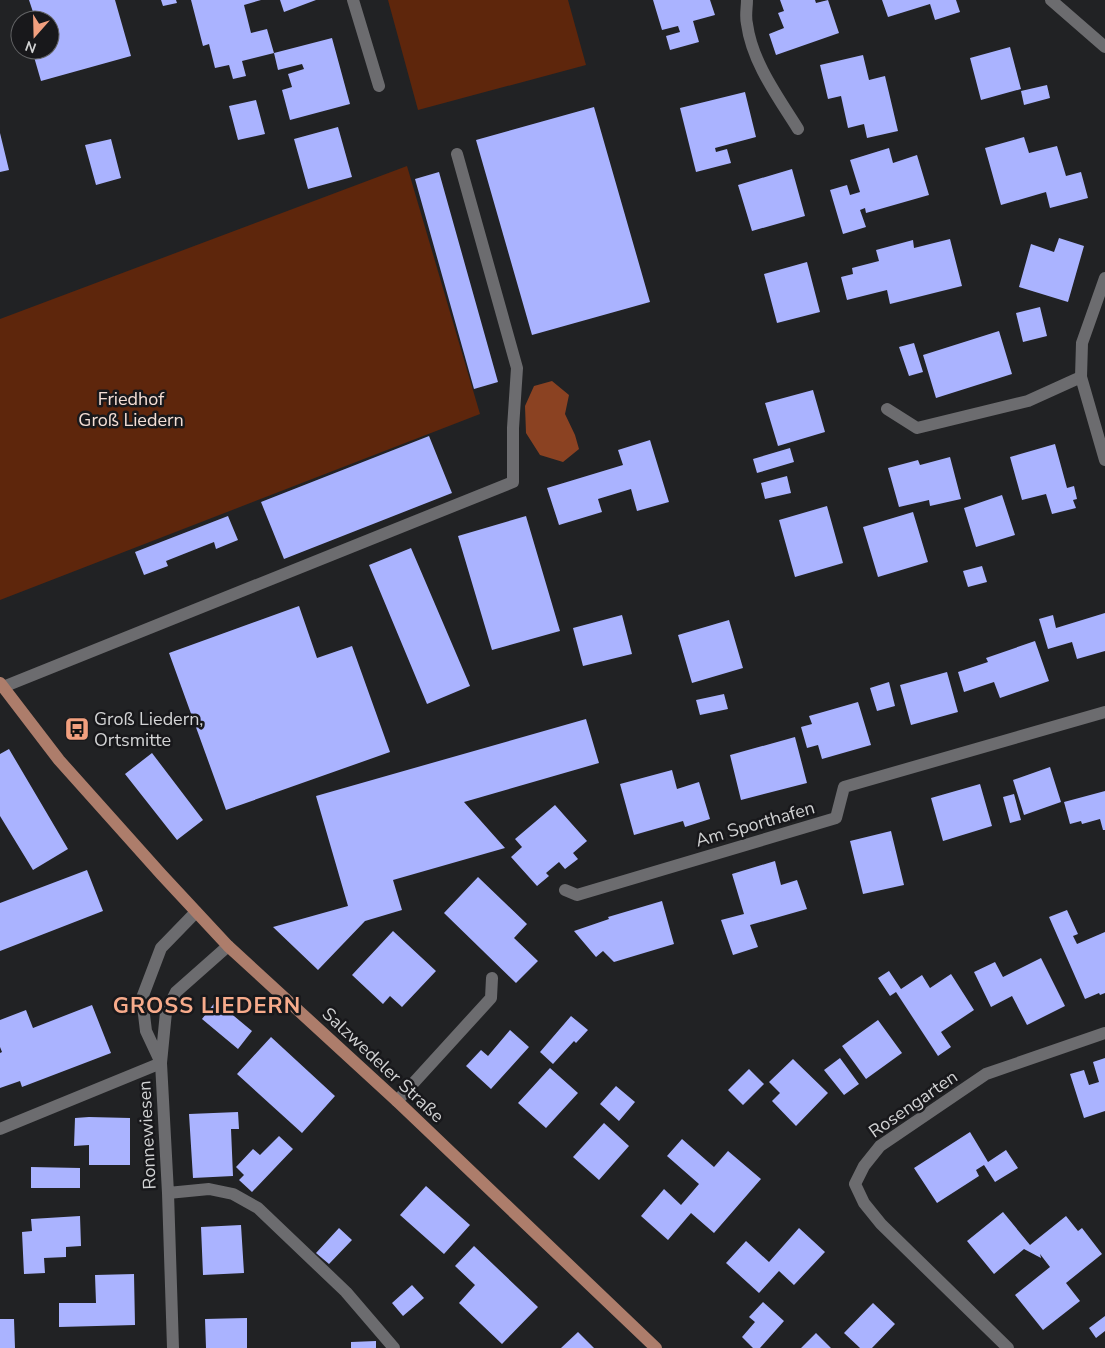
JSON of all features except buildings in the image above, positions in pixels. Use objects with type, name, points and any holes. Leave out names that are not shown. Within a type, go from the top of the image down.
[{"type":"main road","name":"Salzwedeler Straße","points":[[1,685],[59,760],[228,946],[397,1101],[656,1348]]},
{"type":"street","points":[[353,0],[379,86]]},
{"type":"street","points":[[747,0],[746,23],[755,54],[798,129]]},
{"type":"street","points":[[1051,0],[1105,47]]},
{"type":"street","points":[[1,685],[513,482],[513,428],[517,368],[457,154]]},
{"type":"street","points":[[1105,278],[1082,343],[1081,377],[1105,460]]},
{"type":"street","points":[[887,409],[918,428],[1028,401],[1081,377]]},
{"type":"street","name":"Am Sporthafen","points":[[565,890],[577,894],[836,818],[844,787],[1105,712]]},
{"type":"street","points":[[0,1129],[161,1063],[146,1031],[142,998],[161,948],[196,912]]},
{"type":"street","name":"Ronnewiesen","points":[[173,1348],[168,1193],[161,1063],[166,1012],[176,992],[228,946]]},
{"type":"street","points":[[397,1101],[491,998],[492,978]]},
{"type":"street","name":"Rosengarten","points":[[1008,1348],[881,1224],[864,1203],[855,1184],[864,1166],[880,1146],[986,1074],[1105,1033]]},
{"type":"street","points":[[168,1193],[209,1190],[233,1194],[258,1208],[346,1292],[394,1348]]},
{"type":"green space","points":[[388,0],[568,0],[586,65],[418,110]]},
{"type":"green space","name":"Friedhof Groß Liedern","points":[[407,166],[480,414],[0,600],[0,319]]},
{"type":"shaded area","points":[[552,381],[569,395],[565,414],[579,449],[563,462],[540,455],[526,433],[525,406],[534,386]]},
{"type":"place","name":"Groß Liedern, Ortsmitte","points":[[77,729]]},
{"type":"district","name":"GROSS LIEDERN","points":[[207,1006]]}]
